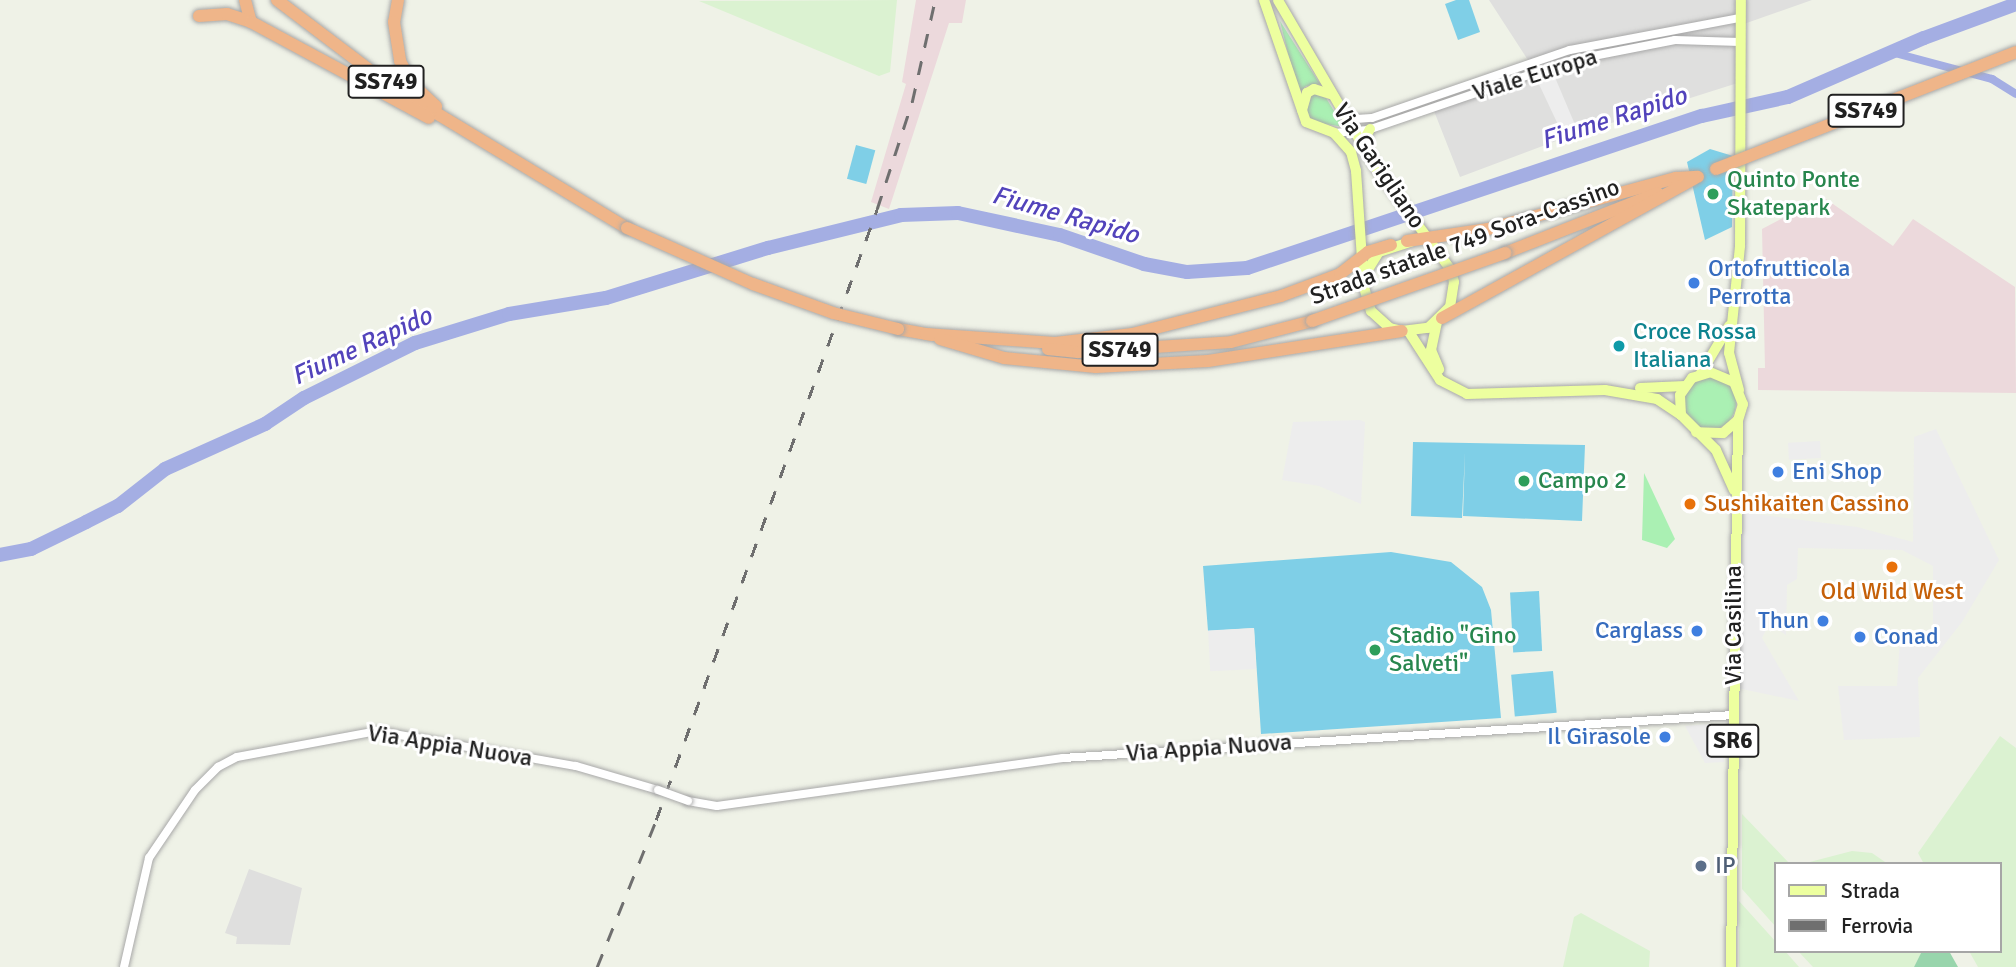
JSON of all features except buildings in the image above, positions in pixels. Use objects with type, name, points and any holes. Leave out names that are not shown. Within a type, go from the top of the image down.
[{"type":"highway","points":[[245,0],[251,22]]},
{"type":"highway","name":"Strada statale 749 Sora-Cassino","points":[[277,0],[388,84],[500,155],[627,228],[753,284],[833,313],[898,329],[1078,352],[1231,342],[1311,321],[1505,253],[2016,52]]},
{"type":"highway","points":[[398,0],[397,50],[412,84],[500,155]]},
{"type":"highway","points":[[199,16],[227,14],[251,22],[500,155]]},
{"type":"highway","points":[[1406,241],[1425,233],[1488,229],[1652,184],[1698,177]]},
{"type":"highway","points":[[1440,320],[1698,177]]},
{"type":"highway","points":[[926,334],[1055,343],[1132,334],[1217,316],[1281,296],[1340,274],[1363,251],[1391,245]]},
{"type":"highway","points":[[926,334],[1004,358],[1096,367],[1208,361],[1406,331]]},
{"type":"main road","name":"Via Garigliano","points":[[1264,0],[1302,111],[1311,126],[1334,133],[1351,152],[1366,274]]},
{"type":"main road","name":"Via Garigliano","points":[[1278,0],[1354,133],[1397,198],[1445,259]]},
{"type":"main road","name":"Via Casilina","points":[[1731,967],[1735,494],[1738,420],[1743,404],[1729,353],[1740,246],[1741,0]]},
{"type":"main road","name":"Via Garigliano","points":[[1302,111],[1307,93],[1325,90],[1331,95]]},
{"type":"main road","points":[[1362,144],[1370,130]]},
{"type":"main road","points":[[1440,320],[1406,331],[1390,328],[1371,311],[1364,286],[1371,262],[1391,245],[1406,241],[1432,247],[1445,259],[1454,282],[1450,307],[1440,320],[1431,350],[1436,365],[1444,375],[1468,388],[1552,383],[1648,392]]},
{"type":"main road","points":[[1406,331],[1440,380],[1467,394],[1552,389],[1648,392],[1685,386],[1701,373],[1718,351],[1734,316]]},
{"type":"main road","points":[[1701,373],[1719,373],[1739,390]]},
{"type":"main road","points":[[1681,415],[1685,386]]},
{"type":"main road","name":"Via Casilina","points":[[1648,392],[1681,415],[1726,466],[1735,494]]},
{"type":"main road","points":[[1693,430],[1723,433],[1738,420]]},
{"type":"street","name":"Viale Europa","points":[[1343,113],[1372,118],[1570,50],[1740,18]]},
{"type":"street","name":"Viale Europa","points":[[1334,133],[1370,130],[1573,60],[1675,40],[1740,42]]},
{"type":"street","name":"Via Appia Nuova","points":[[124,967],[149,858],[195,790],[218,766],[237,757],[377,731],[576,766],[688,800],[717,806],[1063,758],[1733,715]]},
{"type":"shaded area","points":[[916,0],[966,0],[962,23],[949,23],[889,209],[871,202],[906,84],[902,82]]},
{"type":"shaded area","points":[[1456,0],[1469,0],[1480,32],[1458,40],[1445,4]]},
{"type":"shaded area","points":[[1489,0],[1812,0],[1741,25],[1744,81],[1564,138],[1460,177],[1434,111],[1535,71]]},
{"type":"shaded area","points":[[1554,75],[1576,127],[1562,133],[1537,80]]},
{"type":"shaded area","points":[[856,145],[875,150],[866,184],[847,179]]},
{"type":"shaded area","name":"Quinto Ponte Skatepark","points":[[1710,149],[1733,156],[1732,227],[1705,240],[1687,162]]},
{"type":"shaded area","points":[[1823,197],[1893,246],[1913,219],[2015,287],[2016,393],[1758,390],[1758,368],[1765,368],[1762,229]]},
{"type":"shaded area","points":[[1293,422],[1365,422],[1361,504],[1319,486],[1282,480]]},
{"type":"shaded area","points":[[1936,429],[1999,560],[1962,622],[1918,678],[1920,737],[1844,740],[1838,686],[1897,686],[1900,637],[1907,637],[1907,631],[1933,630],[1933,566],[1902,550],[1798,548],[1797,579],[1787,585],[1786,635],[1769,624],[1762,638],[1799,701],[1737,688],[1739,512],[1857,527],[1913,542],[1914,437]]},
{"type":"shaded area","points":[[1820,441],[1821,458],[1789,460],[1788,443]]},
{"type":"shaded area","name":"Campo 2","points":[[1413,442],[1585,445],[1582,521],[1463,516],[1465,452],[1462,518],[1411,516]]},
{"type":"shaded area","name":"Stadio \"Gino Salveti\"","points":[[1391,552],[1451,562],[1482,587],[1491,610],[1501,718],[1261,734],[1254,628],[1208,631],[1203,566]]},
{"type":"shaded area","points":[[1539,591],[1542,651],[1513,652],[1510,593]]},
{"type":"shaded area","points":[[1254,628],[1256,669],[1210,671],[1208,630]]},
{"type":"shaded area","points":[[1553,671],[1557,713],[1515,717],[1511,675]]},
{"type":"shaded area","points":[[1709,724],[1724,731],[1724,762],[1705,763],[1685,726]]},
{"type":"shaded area","points":[[249,869],[302,888],[290,945],[236,944],[237,937],[225,933]]},
{"type":"green space","points":[[897,0],[890,72],[879,76],[699,1]]},
{"type":"green space","points":[[1280,21],[1320,84],[1306,86],[1298,94]]},
{"type":"green space","points":[[1312,93],[1326,98],[1344,127],[1313,122],[1306,112]]},
{"type":"green space","points":[[1709,376],[1728,384],[1736,403],[1728,422],[1709,430],[1690,422],[1682,403],[1690,384]]},
{"type":"green space","points":[[1644,473],[1675,539],[1667,548],[1642,540]]},
{"type":"green space","points":[[2000,736],[2016,748],[2016,967],[1978,967],[1970,953],[2002,953],[2002,862],[1923,862],[1918,853]]},
{"type":"green space","points":[[1742,814],[1788,862],[1774,862],[1774,925],[1742,889]]},
{"type":"green space","points":[[1852,851],[1872,853],[1885,862],[1810,862]]},
{"type":"green space","points":[[1739,901],[1774,940],[1774,953],[1787,953],[1799,967],[1739,967]]},
{"type":"green space","points":[[1581,913],[1650,951],[1649,967],[1563,967],[1574,917]]},
{"type":"green space","points":[[1800,953],[1921,953],[1914,967],[1813,967]]},
{"type":"green space","points":[[1921,953],[1950,953],[1958,967],[1914,967]]},
{"type":"waterway","name":"Fiume Rapido","points":[[0,555],[31,549],[118,506],[165,469],[265,424],[304,398],[415,343],[509,314],[606,298],[768,248],[901,215],[958,213],[1060,235],[1144,264],[1187,272],[1247,268],[1702,116],[1788,97],[1924,38],[2016,4]]},
{"type":"waterway","points":[[1891,52],[1992,79],[2016,94]]},
{"type":"railway","points":[[597,967],[656,820],[877,209],[912,102],[935,0]]},
{"type":"place","name":"Quinto Ponte Skatepark","points":[[1713,194]]},
{"type":"place","name":"Ortofrutticola Perrotta","points":[[1694,283]]},
{"type":"place","name":"Croce Rossa Italiana","points":[[1619,346]]},
{"type":"place","name":"Eni Shop","points":[[1778,472]]},
{"type":"place","name":"Campo 2","points":[[1524,481]]},
{"type":"place","name":"Sushikaiten Cassino","points":[[1690,504]]},
{"type":"place","name":"Old Wild West","points":[[1892,567]]},
{"type":"place","name":"Thun","points":[[1823,621]]},
{"type":"place","name":"Carglass","points":[[1697,631]]},
{"type":"place","name":"Conad","points":[[1860,637]]},
{"type":"place","name":"Stadio \"Gino Salveti\"","points":[[1375,650]]},
{"type":"place","name":"Il Girasole","points":[[1665,737]]},
{"type":"place","name":"IP","points":[[1701,866]]}]
